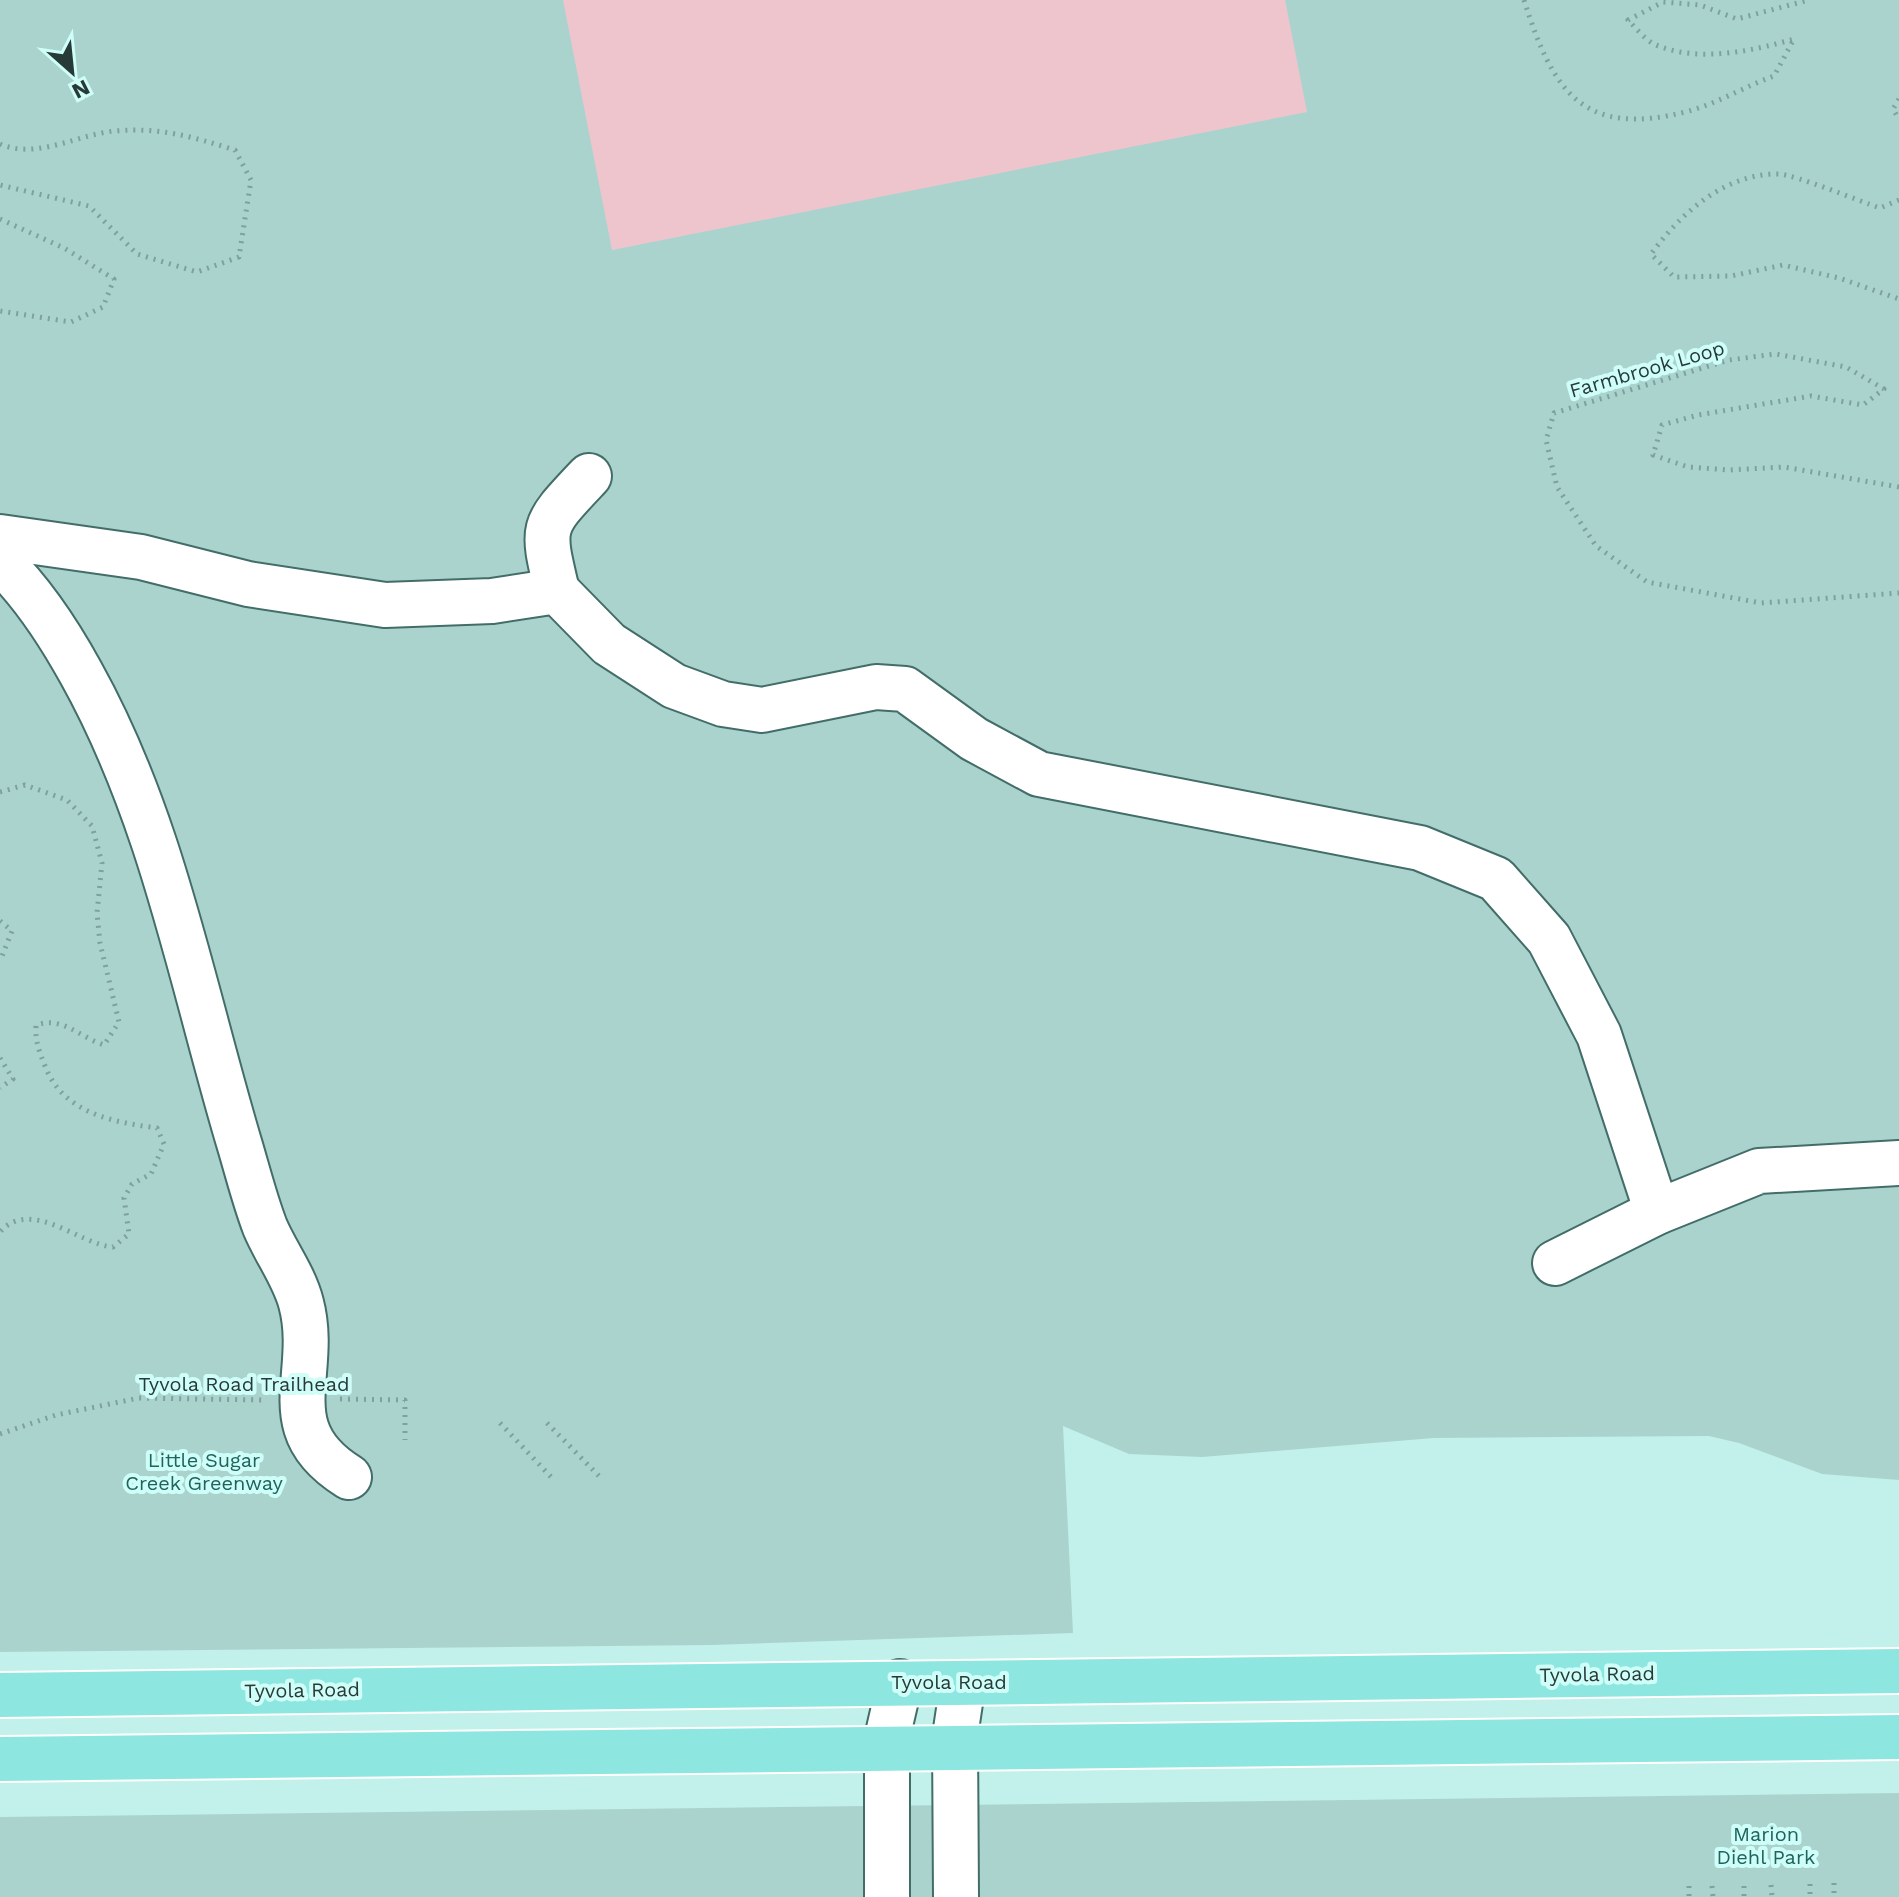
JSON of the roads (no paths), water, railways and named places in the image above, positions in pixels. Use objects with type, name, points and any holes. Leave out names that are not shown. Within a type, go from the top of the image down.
[{"type":"main road","name":"Tyvola Road","points":[[0,1695],[1899,1671]]},
{"type":"main road","points":[[0,1759],[1899,1737]]},
{"type":"lane","points":[[589,476],[556,511],[544,538],[557,591],[609,644],[674,686],[723,704],[762,710],[876,687],[905,689],[974,739],[1039,774],[1420,848],[1496,879],[1549,939],[1599,1035],[1657,1212]]},
{"type":"lane","points":[[0,537],[141,557],[248,584],[385,605],[492,601],[557,591]]},
{"type":"lane","points":[[0,561],[36,602],[64,643],[122,750],[185,943],[253,1190],[265,1225],[301,1303],[308,1440],[323,1460],[349,1477]]},
{"type":"lane","points":[[1555,1263],[1657,1212],[1759,1171],[1899,1163]]},
{"type":"lane","points":[[887,1897],[887,1747],[900,1682]]},
{"type":"lane","points":[[956,1897],[955,1747],[963,1683]]},
{"type":"park label","name":"Little Sugar Creek Greenway","points":[[204,1472]]},
{"type":"park label","name":"Marion Diehl Park","points":[[1766,1846]]}]
